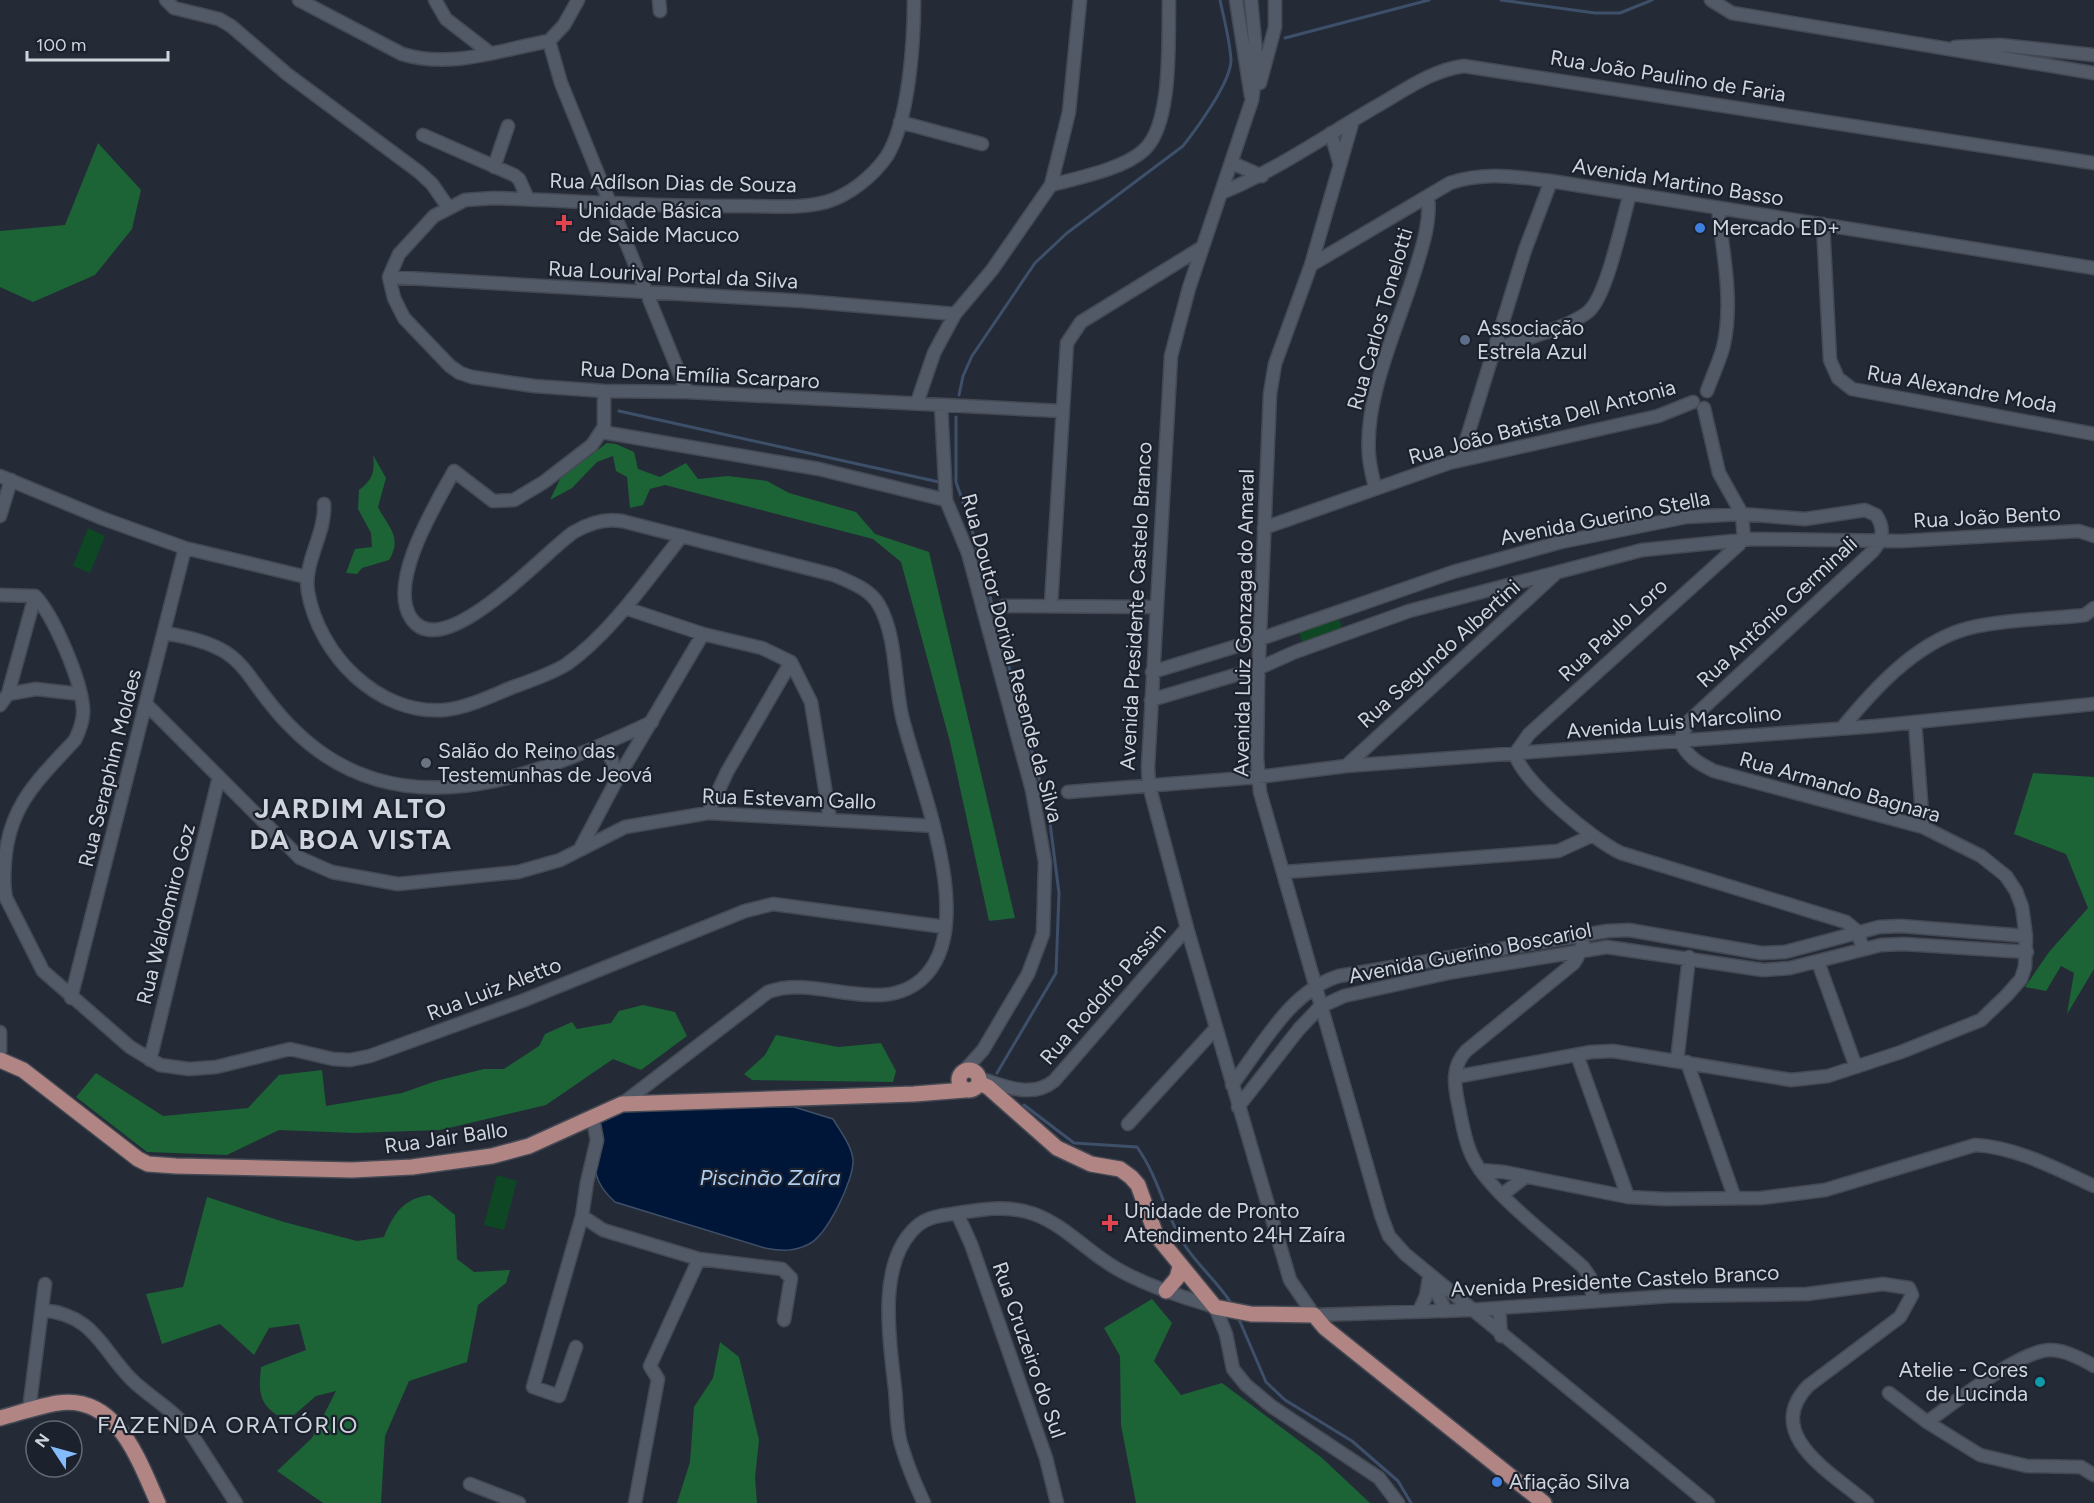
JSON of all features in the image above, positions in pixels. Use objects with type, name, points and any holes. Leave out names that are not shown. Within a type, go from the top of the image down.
[{"type":"main road","name":"Rua Jair Ballo","points":[[0,1060],[22,1070],[123,1149],[148,1164],[352,1170],[412,1167],[492,1156],[529,1146],[622,1104],[921,1093],[971,1080]]},
{"type":"main road","points":[[971,1080],[994,1093],[1057,1148],[1091,1164],[1120,1169],[1131,1177],[1138,1185],[1156,1235],[1215,1307],[1251,1314],[1314,1315]]},
{"type":"main road","points":[[1166,1291],[1177,1278],[1180,1267]]},
{"type":"main road","name":"Avenida Presidente Castelo Branco","points":[[1314,1315],[1332,1334],[1544,1503]]},
{"type":"main road","points":[[0,1418],[60,1402],[82,1403],[101,1410],[132,1446],[158,1503]]},
{"type":"street","points":[[166,0],[183,11],[219,20],[246,37],[287,74],[419,172],[432,184],[448,207]]},
{"type":"street","points":[[298,0],[393,49],[416,58],[450,62],[549,41],[564,25],[578,0]]},
{"type":"street","points":[[435,0],[446,20],[490,53]]},
{"type":"street","name":"Rua Adílson Dias de Souza","points":[[389,277],[399,255],[414,235],[434,216],[448,207],[475,198],[729,206],[808,205],[828,202],[855,187],[877,168],[897,136],[909,64],[914,0]]},
{"type":"street","points":[[917,403],[934,353],[955,314],[992,270],[1051,185],[1069,112],[1080,0]]},
{"type":"street","points":[[1051,185],[1089,175],[1134,158],[1145,150],[1154,138],[1162,118],[1165,101],[1169,0]]},
{"type":"street","points":[[1236,0],[1246,79],[1252,100]]},
{"type":"street","name":"Avenida Presidente Castelo Branco","points":[[1251,0],[1257,70],[1252,100]]},
{"type":"street","name":"Avenida Presidente Castelo Branco","points":[[1275,0],[1275,27],[1264,75],[1252,100],[1201,248],[1171,356],[1152,672],[1149,785],[1186,928],[1290,1280],[1314,1315],[1470,1310],[1700,1295],[1807,1294],[1883,1284],[1910,1288],[1912,1295],[1900,1317],[1808,1386],[1796,1399],[1791,1416],[1797,1440],[1867,1503]]},
{"type":"street","points":[[1711,0],[1732,13],[1950,47],[1990,57],[2094,73]]},
{"type":"street","points":[[549,41],[561,83],[687,392]]},
{"type":"street","points":[[1950,47],[2000,45],[2094,55]]},
{"type":"street","name":"Rua João Paulino de Faria","points":[[1221,193],[1262,176],[1420,81],[1449,68],[1474,67],[2094,163]]},
{"type":"street","name":"Avenida Luiz Gonzaga do Amaral","points":[[1353,120],[1311,265],[1275,364],[1269,394],[1259,668],[1258,777],[1320,1007],[1389,1236],[1428,1275],[1708,1503]]},
{"type":"street","points":[[900,122],[982,144]]},
{"type":"street","points":[[494,167],[508,126]]},
{"type":"street","points":[[1331,134],[1340,166]]},
{"type":"street","points":[[423,135],[519,179],[528,199]]},
{"type":"street","points":[[1232,163],[1262,176]]},
{"type":"street","name":"Avenida Martino Basso","points":[[1311,265],[1428,196],[1467,177],[1492,175],[1551,181],[2094,268]]},
{"type":"street","points":[[1460,460],[1525,250],[1551,181]]},
{"type":"street","points":[[1494,349],[1574,321],[1594,306],[1602,290],[1630,194]]},
{"type":"street","name":"Rua Carlos Tonelotti","points":[[1375,488],[1369,446],[1376,390],[1422,249],[1428,217],[1428,196]]},
{"type":"street","name":"Rua João Batista Dell Antonia","points":[[1264,528],[1460,460],[1699,405],[1697,392],[1707,391],[1723,348],[1726,326],[1725,270],[1718,209]]},
{"type":"street","name":"Rua Alexandre Moda","points":[[1823,224],[1830,360],[1833,369],[1844,383],[1852,389],[1891,398],[2094,434]]},
{"type":"street","points":[[1051,606],[1065,356],[1073,331],[1082,322],[1201,248]]},
{"type":"street","name":"Rua Lourival Portal da Silva","points":[[389,277],[900,308],[955,314]]},
{"type":"street","name":"Rua Dona Emília Scarparo","points":[[389,277],[394,298],[404,318],[450,366],[472,377],[534,386],[604,391],[687,392],[1061,411]]},
{"type":"street","points":[[604,391],[602,432],[579,457],[544,482],[507,502],[493,501],[484,496],[454,471],[426,524],[405,578],[406,606],[414,623],[431,631],[462,620],[514,586],[560,542],[575,531],[597,522],[622,521],[834,576],[861,588],[878,603],[889,633],[902,713],[934,826],[944,876],[945,927],[936,957],[927,973],[917,982],[890,993],[873,995],[791,987],[768,992],[622,1104]]},
{"type":"street","name":"Rua Doutor Dorival Resende da Silva","points":[[941,405],[946,500],[968,553],[1032,790],[1045,862],[1043,934],[1028,974],[983,1050],[971,1080]]},
{"type":"street","points":[[1699,405],[1719,473],[1742,514],[1744,540]]},
{"type":"street","points":[[602,432],[819,469],[946,500]]},
{"type":"street","points":[[0,516],[6,478],[104,519],[185,548],[306,577]]},
{"type":"street","points":[[324,504],[321,527],[306,577],[318,626],[342,663],[362,682],[384,697],[427,710],[445,710],[467,704],[562,666],[625,608],[682,536]]},
{"type":"street","name":"Avenida Guerino Stella","points":[[1151,700],[1210,680],[1259,668],[1294,652],[1409,611],[1642,550],[1744,540],[1881,541],[1882,526],[1871,511],[1805,519],[1742,514],[1686,517],[1506,556],[1260,639],[1152,672]]},
{"type":"street","name":"Rua João Bento","points":[[1881,541],[2079,531],[2094,536]]},
{"type":"street","name":"Rua Paulo Loro","points":[[1515,754],[1529,734],[1744,540]]},
{"type":"street","name":"Rua Antônio Germinali","points":[[1680,740],[1689,721],[1881,541]]},
{"type":"street","name":"Rua Seraphim Moldes","points":[[71,998],[185,548]]},
{"type":"street","name":"Rua Segundo Albertini","points":[[1346,766],[1558,572]]},
{"type":"street","points":[[0,595],[35,596],[50,614],[81,694],[36,689],[8,694]]},
{"type":"street","points":[[0,705],[8,694],[35,596]]},
{"type":"street","points":[[1004,606],[1156,607]]},
{"type":"street","points":[[625,608],[703,634],[762,648],[791,662],[799,673],[810,702],[830,819]]},
{"type":"street","points":[[1842,728],[1875,687],[1944,637],[1970,628],[2085,615],[2094,608]]},
{"type":"street","points":[[164,633],[206,641],[236,658],[288,724],[306,741],[343,766],[376,782],[419,788],[503,780],[601,746],[652,722]]},
{"type":"street","points":[[579,850],[703,634]]},
{"type":"street","points":[[708,813],[727,772],[791,662]]},
{"type":"street","name":"Rua Luiz Aletto","points":[[81,694],[82,719],[75,740],[30,789],[12,821],[6,839],[3,886],[9,908],[43,971],[71,998],[150,1060],[160,1065],[189,1069],[216,1067],[290,1049],[333,1059],[350,1060],[370,1056],[522,1001],[745,911],[773,904],[945,927]]},
{"type":"street","name":"Rua Estevam Gallo","points":[[146,704],[300,858],[332,872],[398,884],[482,878],[542,867],[625,827],[708,813],[934,826]]},
{"type":"street","name":"Avenida Luis Marcolino","points":[[1068,792],[1258,777],[1346,766],[1842,728],[2094,705]]},
{"type":"street","points":[[1914,722],[1923,827]]},
{"type":"street","name":"Rua Armando Bagnara","points":[[1455,1077],[1577,1055],[1613,1051],[1791,1080],[1817,1078],[1856,1067],[1981,1020],[2020,979],[2027,952],[2022,907],[2006,876],[1981,856],[1923,827],[1714,771],[1695,761],[1685,751],[1680,740]]},
{"type":"street","points":[[601,746],[612,760],[616,782]]},
{"type":"street","points":[[1515,754],[1524,772],[1591,836],[1621,853],[1833,917],[1852,925],[1857,931],[1863,949]]},
{"type":"street","name":"Rua Waldomiro Goz","points":[[150,1060],[219,777]]},
{"type":"street","points":[[606,802],[606,835]]},
{"type":"street","points":[[1285,872],[1558,851],[1591,836]]},
{"type":"street","name":"Avenida Guerino Boscariol","points":[[1232,1085],[1294,1003],[1315,986],[1339,976],[1585,933],[1629,930],[1761,953],[1785,952],[1857,931],[1901,926],[2026,936]]},
{"type":"street","name":"Rua Rodolfo Passin","points":[[971,1080],[1030,1093],[1044,1089],[1186,928]]},
{"type":"street","points":[[1585,933],[1581,951],[1565,973],[1466,1051],[1458,1059],[1455,1077],[1467,1145],[1480,1170],[1583,1267],[1590,1277],[1593,1301]]},
{"type":"street","name":"Avenida Guerino Boscariol","points":[[1238,1107],[1299,1029],[1320,1007],[1344,996],[1453,972],[1607,947],[1689,957],[1738,968],[1763,970],[1790,968],[1863,949],[1904,944],[2027,952]]},
{"type":"street","points":[[1689,957],[1682,1062],[1734,1196]]},
{"type":"street","points":[[1818,962],[1856,1067]]},
{"type":"street","points":[[1128,1124],[1216,1028]]},
{"type":"street","points":[[1577,1055],[1628,1197]]},
{"type":"street","points":[[576,1347],[559,1396],[533,1387],[582,1216],[586,1182],[597,1140],[593,1119]]},
{"type":"street","points":[[1480,1170],[1504,1172],[1524,1178],[1628,1197],[1761,1198],[1825,1190],[1975,1145],[1994,1146],[2025,1156],[2094,1186]]},
{"type":"street","points":[[1503,1194],[1524,1178]]},
{"type":"street","points":[[924,1503],[900,1441],[887,1319],[895,1269],[901,1248],[912,1231],[924,1221],[937,1215],[990,1208],[1012,1209],[1035,1214],[1062,1228],[1119,1270],[1166,1291],[1215,1307],[1226,1334],[1233,1369],[1246,1385],[1271,1406],[1379,1478],[1398,1503]]},
{"type":"street","name":"Rua Cruzeiro do Sul","points":[[957,1213],[971,1244],[1046,1458],[1057,1503]]},
{"type":"street","points":[[582,1216],[603,1230],[699,1259],[769,1267],[786,1272],[791,1278],[784,1320]]},
{"type":"street","points":[[634,1503],[658,1379],[650,1366],[699,1259]]},
{"type":"street","points":[[1419,1311],[1426,1296],[1428,1275]]},
{"type":"street","name":"Avenida Luiz Gonzaga do Amaral","points":[[1428,1275],[1446,1311]]},
{"type":"street","points":[[29,1410],[45,1284]]},
{"type":"street","points":[[1499,1308],[1501,1336]]},
{"type":"street","points":[[42,1310],[60,1312],[93,1331],[132,1380],[183,1422],[236,1503]]},
{"type":"street","points":[[1927,1422],[2009,1366],[2030,1355],[2050,1349],[2074,1356],[2094,1366]]},
{"type":"street","points":[[1889,1393],[1927,1422],[1980,1455],[2027,1466],[2081,1467],[2094,1475]]},
{"type":"street","points":[[470,1484],[519,1503]]},
{"type":"green space","points":[[98,143],[141,190],[132,229],[95,275],[33,302],[0,287],[0,231],[65,225]]},
{"type":"green space","points":[[607,443],[616,444],[634,452],[638,469],[660,477],[686,463],[698,479],[728,476],[767,481],[789,493],[856,512],[875,534],[929,552],[1015,918],[989,921],[950,742],[901,562],[873,539],[665,485],[650,489],[643,505],[630,508],[627,477],[616,471],[613,456],[597,462],[572,488],[550,500],[561,477]]},
{"type":"green space","points":[[373,455],[386,478],[378,507],[392,532],[395,545],[389,560],[362,568],[357,574],[346,573],[355,549],[372,547],[371,533],[358,509],[359,490],[370,479],[373,471]]},
{"type":"green space","points":[[88,528],[105,536],[90,573],[73,566]]},
{"type":"green space","points":[[1339,618],[1343,632],[1303,645],[1299,632]]},
{"type":"green space","points":[[2033,773],[2094,777],[2094,969],[2067,1014],[2074,973],[2061,966],[2046,991],[2025,987],[2049,952],[2088,908],[2066,854],[2014,834]]},
{"type":"green space","points":[[643,1005],[675,1012],[687,1036],[641,1070],[613,1059],[546,1105],[440,1130],[355,1133],[279,1130],[227,1155],[147,1152],[76,1097],[96,1073],[163,1116],[248,1108],[279,1075],[322,1070],[326,1106],[402,1093],[436,1081],[484,1069],[504,1069],[539,1046],[545,1034],[572,1022],[577,1029],[611,1023],[619,1011]]},
{"type":"green space","points":[[776,1035],[838,1047],[881,1043],[896,1071],[893,1082],[752,1080],[744,1074],[765,1055]]},
{"type":"green space","points":[[497,1175],[517,1181],[504,1230],[484,1225]]},
{"type":"green space","points":[[430,1195],[455,1215],[457,1259],[474,1272],[510,1270],[506,1283],[478,1305],[467,1362],[409,1381],[385,1436],[381,1503],[323,1503],[277,1471],[312,1438],[336,1391],[316,1396],[287,1421],[266,1405],[260,1386],[261,1367],[306,1350],[299,1324],[269,1328],[254,1355],[220,1324],[162,1344],[146,1294],[183,1287],[207,1197],[284,1222],[357,1241],[384,1237],[391,1221],[401,1208],[413,1200]]},
{"type":"green space","points":[[1152,1299],[1172,1323],[1154,1361],[1181,1395],[1222,1383],[1322,1458],[1370,1503],[1136,1503],[1121,1425],[1120,1356],[1104,1328]]},
{"type":"green space","points":[[720,1342],[739,1357],[759,1440],[755,1478],[757,1503],[677,1503],[690,1462],[694,1407],[713,1378]]},
{"type":"water","name":"Piscinão Zaíra","points":[[719,1106],[794,1107],[833,1119],[850,1149],[853,1160],[852,1169],[844,1193],[831,1219],[824,1230],[809,1244],[787,1250],[765,1248],[615,1202],[599,1182],[596,1164],[600,1119],[622,1110]]},
{"type":"waterway","points":[[959,395],[963,376],[972,356],[1035,263],[1067,233],[1183,146],[1204,117],[1220,92],[1230,69],[1228,38],[1220,0]]},
{"type":"waterway","points":[[1285,38],[1429,0]]},
{"type":"waterway","points":[[1501,0],[1595,13],[1620,13],[1652,0]]},
{"type":"waterway","points":[[619,411],[939,482]]},
{"type":"waterway","points":[[956,417],[956,482],[970,523],[1049,815],[1059,893],[1056,973],[997,1073]]},
{"type":"waterway","points":[[1024,1105],[1074,1143],[1137,1147],[1151,1171],[1171,1220],[1184,1244],[1231,1303]]},
{"type":"waterway","points":[[1238,1317],[1266,1382],[1285,1400],[1352,1441],[1398,1481],[1411,1503]]},
{"type":"place","name":"Unidade Básica de Saide Macuco","points":[[564,223]]},
{"type":"place","name":"Mercado ED+","points":[[1700,228]]},
{"type":"place","name":"Associação Estrela Azul","points":[[1465,340]]},
{"type":"place","name":"Salão do Reino das Testemunhas de Jeová","points":[[426,763]]},
{"type":"place","name":"Unidade de Pronto Atendimento 24H Zaíra","points":[[1110,1223]]},
{"type":"place","name":"Atelie - Cores de Lucinda","points":[[2040,1382]]},
{"type":"place","name":"Afiação Silva","points":[[1497,1482]]},
{"type":"district","name":"JARDIM ALTO DA BOA VISTA","points":[[351,824]]},
{"type":"district","name":"FAZENDA ORATÓRIO","points":[[228,1425]]}]
